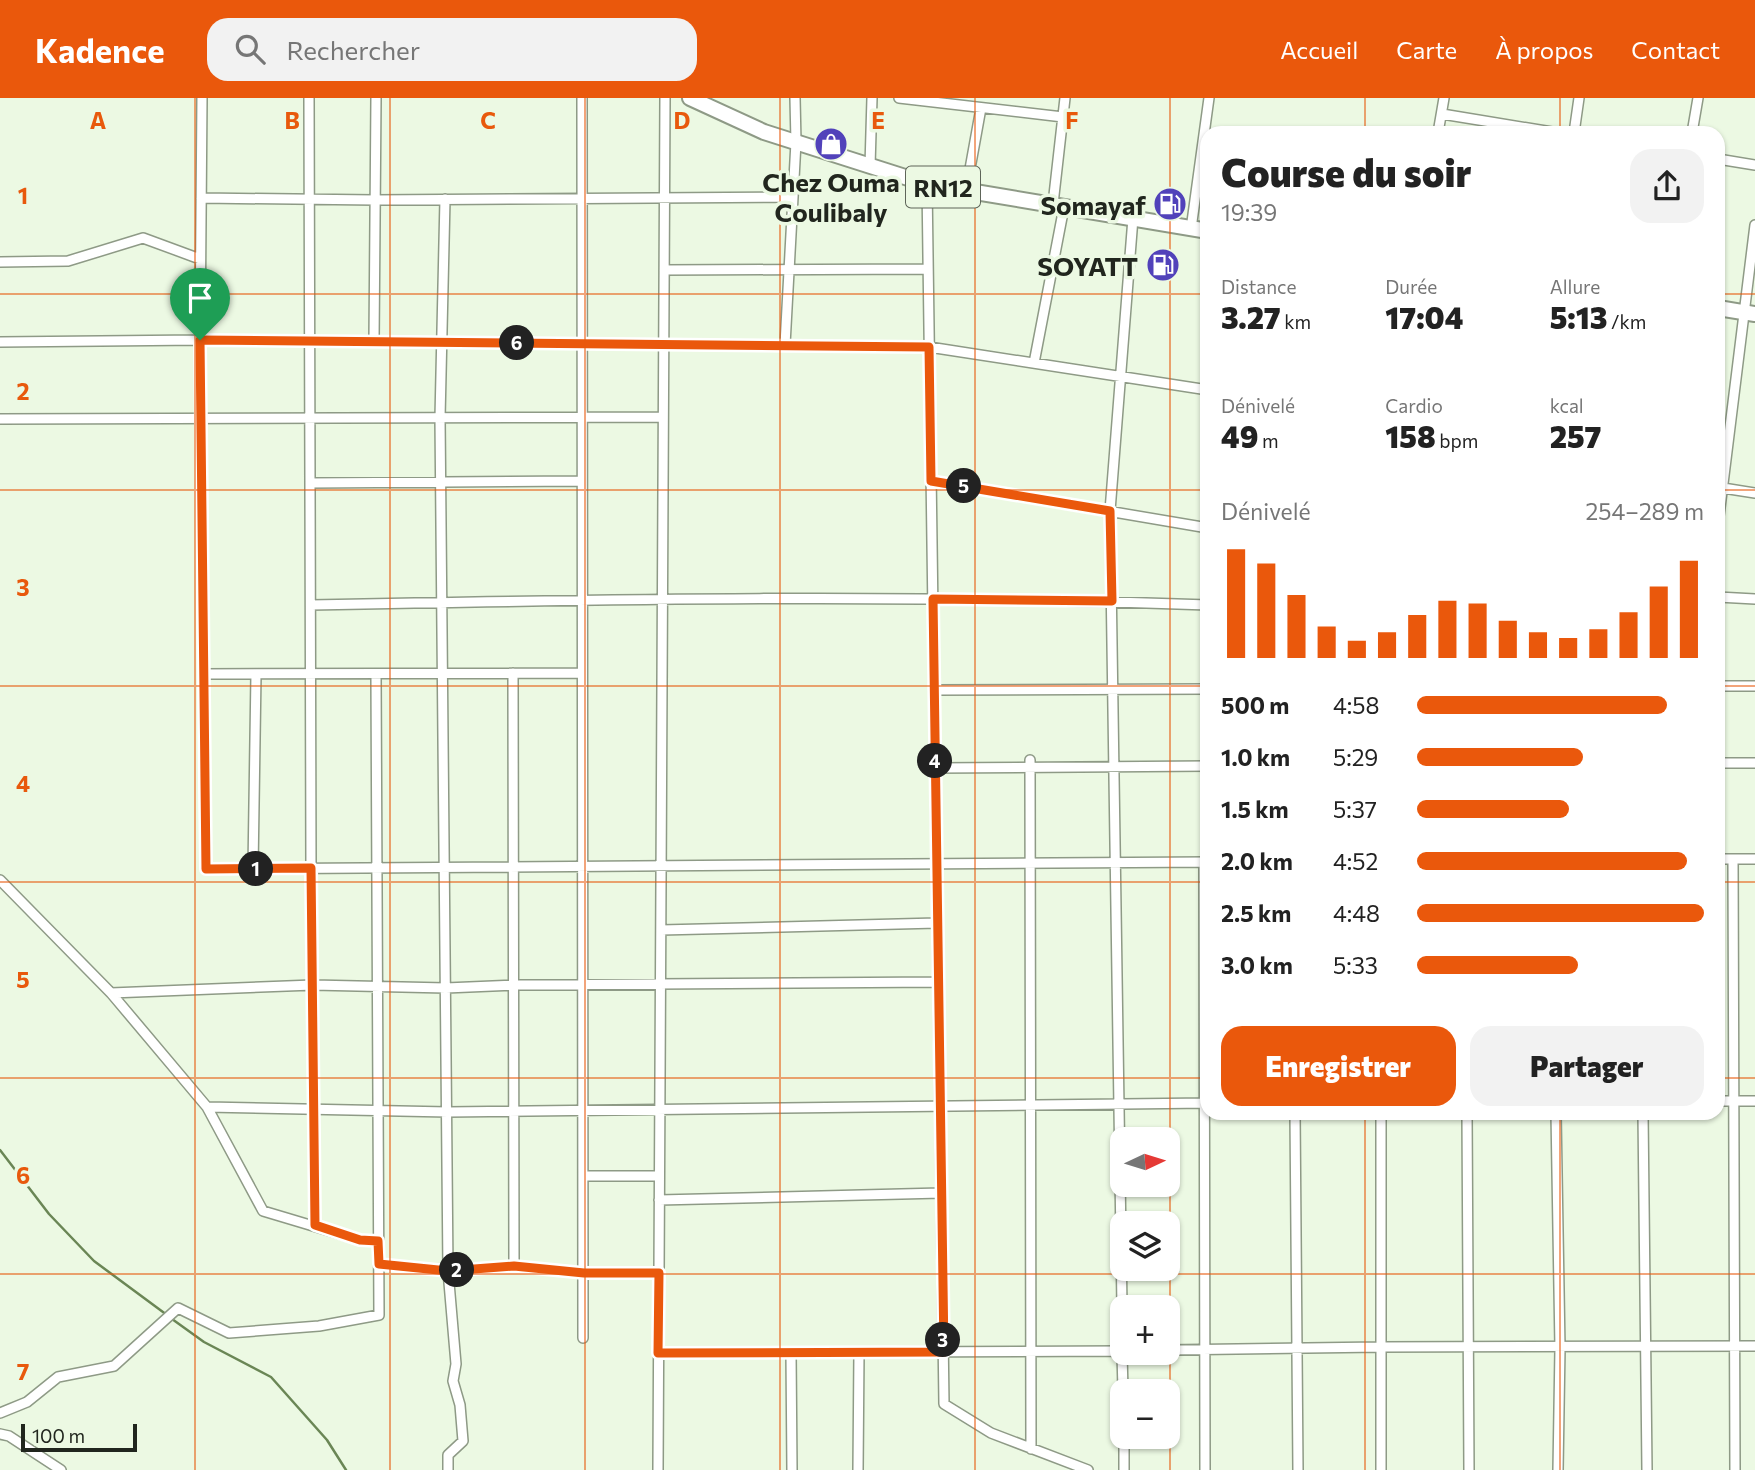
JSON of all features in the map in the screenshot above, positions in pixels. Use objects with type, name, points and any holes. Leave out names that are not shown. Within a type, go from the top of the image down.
[{"type":"main road","name":"RN12","points":[[690,98],[764,132],[927,184],[1200,231]]},
{"type":"main road","points":[[1725,309],[1749,313]]},
{"type":"street","points":[[202,98],[200,340],[206,869],[1200,862]]},
{"type":"street","points":[[309,98],[315,1225]]},
{"type":"street","points":[[374,341],[376,98]]},
{"type":"street","points":[[582,98],[583,1338]]},
{"type":"street","points":[[657,1470],[665,98]]},
{"type":"street","points":[[785,345],[796,142],[795,98]]},
{"type":"street","points":[[870,166],[872,98]]},
{"type":"street","points":[[899,98],[1063,117]]},
{"type":"street","points":[[1034,363],[1059,205],[1065,98]]},
{"type":"street","points":[[1205,126],[1209,98]]},
{"type":"street","points":[[1439,126],[1444,98]]},
{"type":"street","points":[[1575,126],[1579,98]]},
{"type":"street","points":[[1693,126],[1698,98]]},
{"type":"street","points":[[967,191],[981,108]]},
{"type":"street","points":[[1442,114],[1515,126]]},
{"type":"street","points":[[1725,160],[1755,164]]},
{"type":"street","points":[[1191,229],[1200,164]]},
{"type":"street","points":[[927,184],[944,1404],[990,1433],[1088,1470]]},
{"type":"street","points":[[201,198],[375,200],[793,197]]},
{"type":"street","points":[[445,199],[440,418],[448,1271],[456,1364],[453,1381],[460,1405],[463,1441],[449,1455],[448,1470]]},
{"type":"street","points":[[1122,1295],[1110,511],[1133,218]]},
{"type":"street","points":[[1725,452],[1749,313],[1755,225]]},
{"type":"street","points":[[0,262],[68,261],[143,238],[200,259]]},
{"type":"street","points":[[664,270],[928,269]]},
{"type":"street","points":[[0,342],[200,340],[929,347],[1200,389]]},
{"type":"street","points":[[0,419],[663,417]]},
{"type":"street","points":[[310,482],[581,481]]},
{"type":"street","points":[[931,481],[1200,527]]},
{"type":"street","points":[[1725,488],[1755,493]]},
{"type":"street","points":[[311,605],[662,597],[1112,601],[1200,605]]},
{"type":"street","points":[[1725,597],[1755,598]]},
{"type":"street","points":[[513,673],[514,1266]]},
{"type":"street","points":[[204,674],[582,673]]},
{"type":"street","points":[[253,869],[256,674]]},
{"type":"street","points":[[0,1413],[27,1402],[58,1377],[114,1366],[178,1308],[229,1332],[319,1326],[379,1315],[376,674]]},
{"type":"street","points":[[1725,686],[1755,686]]},
{"type":"street","points":[[934,690],[1200,689]]},
{"type":"street","points":[[1725,763],[1755,763]]},
{"type":"street","points":[[935,768],[1030,764],[1200,766]]},
{"type":"street","points":[[1030,764],[1031,1449]]},
{"type":"street","points":[[1725,859],[1755,859]]},
{"type":"street","points":[[1733,859],[1735,1470]]},
{"type":"street","points":[[0,880],[111,993],[207,1107],[263,1211],[360,1240],[378,1241]]},
{"type":"street","points":[[660,930],[937,923]]},
{"type":"street","points":[[111,993],[313,985],[446,988],[514,985],[938,982]]},
{"type":"street","points":[[1725,1101],[1755,1101]]},
{"type":"street","points":[[207,1107],[448,1112],[1200,1103]]},
{"type":"street","points":[[1205,1470],[1206,1120]]},
{"type":"street","points":[[1295,1120],[1298,1470]]},
{"type":"street","points":[[1381,1120],[1381,1470]]},
{"type":"street","points":[[1467,1120],[1469,1470]]},
{"type":"street","points":[[1556,1120],[1560,1348],[1558,1470]]},
{"type":"street","points":[[1643,1120],[1647,1470]]},
{"type":"street","points":[[583,1176],[659,1177]]},
{"type":"street","points":[[659,1200],[941,1193]]},
{"type":"street","points":[[379,1264],[448,1271],[514,1266],[584,1273],[659,1273]]},
{"type":"street","points":[[1180,1350],[1755,1346]]},
{"type":"street","points":[[858,1470],[859,1352]]},
{"type":"street","points":[[658,1353],[1110,1352]]},
{"type":"street","points":[[791,1353],[792,1470]]},
{"type":"street","points":[[0,1434],[9,1436],[61,1470]]},
{"type":"street","points":[[1124,1449],[1124,1470]]},
{"type":"waterway","points":[[0,1150],[49,1214],[94,1261],[167,1315]]},
{"type":"waterway","points":[[172,1319],[204,1342],[271,1377],[327,1440],[346,1470]]},
{"type":"place","name":"Chez Ouma Coulibaly","points":[[831,144]]},
{"type":"place","name":"Somayaf","points":[[1170,204]]},
{"type":"place","name":"SOYATT","points":[[1163,265]]},
{"type":"route","points":[[200,340],[929,347],[931,481],[1110,511],[1112,601],[933,599],[944,1352],[658,1353],[659,1273],[584,1273],[514,1266],[448,1271],[379,1264],[378,1241],[360,1240],[315,1225],[311,868],[206,869],[200,340]]}]
